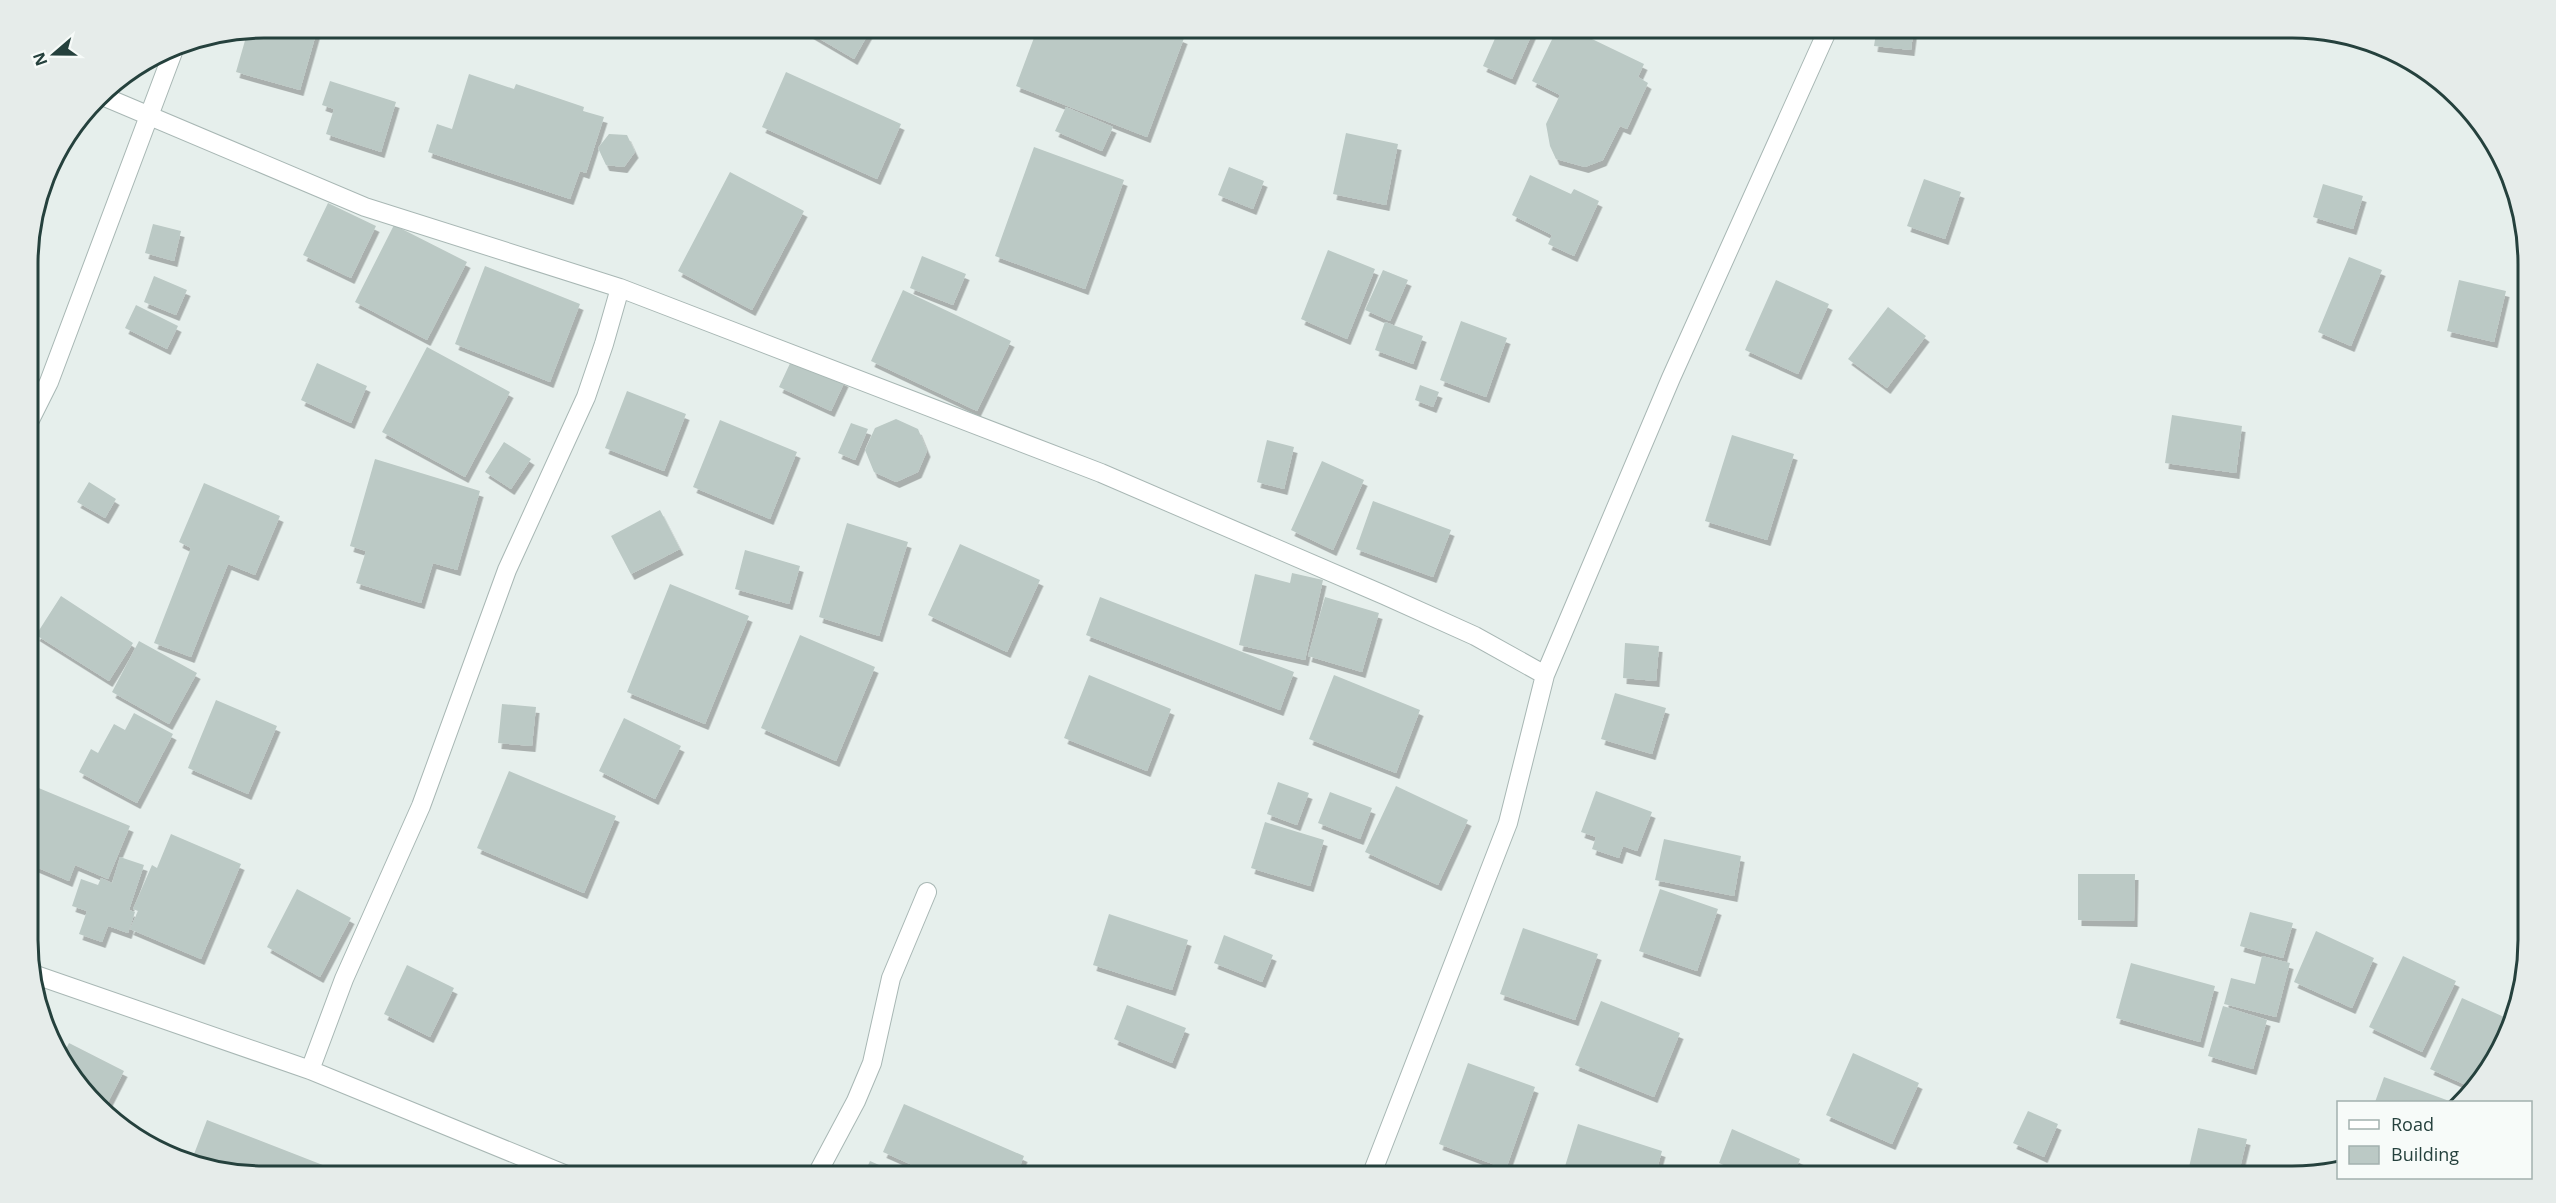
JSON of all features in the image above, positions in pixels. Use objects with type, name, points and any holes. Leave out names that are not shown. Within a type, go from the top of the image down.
[{"type":"street","points":[[1375,1166],[1508,823],[1545,675],[1671,378],[1824,38]]},
{"type":"street","points":[[38,404],[49,382],[171,58]]},
{"type":"street","points":[[109,99],[365,207],[620,288],[1101,473],[1475,636],[1545,675]]},
{"type":"street","points":[[310,1070],[344,980],[420,806],[507,570],[586,397],[620,288]]},
{"type":"street","points":[[821,1166],[856,1101],[872,1063],[891,978],[927,892]]},
{"type":"street","points":[[41,977],[310,1070],[545,1166]]},
{"type":"building","points":[[246,38],[315,38],[300,90],[236,72]]},
{"type":"building","points":[[818,38],[866,38],[854,59]]},
{"type":"building","points":[[1034,38],[1184,38],[1147,137],[1016,86]]},
{"type":"building","points":[[1495,38],[1530,38],[1512,79],[1483,66]]},
{"type":"building","points":[[1553,38],[1590,38],[1644,64],[1638,77],[1648,83],[1627,129],[1620,126],[1603,160],[1585,167],[1556,159],[1550,146],[1546,124],[1560,95],[1532,81]]},
{"type":"building","points":[[1875,38],[1913,38],[1911,50],[1874,46]]},
{"type":"building","points":[[786,72],[901,124],[877,179],[762,127]]},
{"type":"building","points":[[469,74],[514,89],[516,84],[584,107],[583,111],[604,117],[586,173],[580,171],[570,199],[428,152],[437,124],[452,129]]},
{"type":"building","points":[[330,81],[396,102],[381,152],[326,134],[334,109],[322,105]]},
{"type":"building","points":[[1066,107],[1113,127],[1102,151],[1055,131]]},
{"type":"building","points":[[1346,133],[1398,144],[1386,205],[1333,194]]},
{"type":"building","points":[[609,134],[627,135],[635,152],[624,167],[606,165],[598,148]]},
{"type":"building","points":[[1034,147],[1124,180],[1085,289],[995,256]]},
{"type":"building","points":[[1229,167],[1264,181],[1253,209],[1218,195]]},
{"type":"building","points":[[730,172],[804,211],[752,310],[678,271]]},
{"type":"building","points":[[1530,175],[1571,194],[1574,189],[1599,201],[1574,256],[1548,244],[1552,235],[1512,215]]},
{"type":"building","points":[[1924,179],[1961,192],[1945,239],[1907,226]]},
{"type":"building","points":[[2323,184],[2363,196],[2353,229],[2313,217]]},
{"type":"building","points":[[328,203],[376,226],[351,278],[303,255]]},
{"type":"building","points":[[153,224],[181,231],[174,261],[145,253]]},
{"type":"building","points":[[394,225],[467,262],[427,340],[355,302]]},
{"type":"building","points":[[1328,250],[1375,269],[1347,339],[1301,319]]},
{"type":"building","points":[[922,256],[966,274],[953,305],[910,288]]},
{"type":"building","points":[[2349,257],[2382,270],[2351,346],[2318,332]]},
{"type":"building","points":[[485,266],[580,304],[550,382],[455,344]]},
{"type":"building","points":[[1383,270],[1408,280],[1390,321],[1365,310]]},
{"type":"building","points":[[154,276],[187,290],[176,315],[144,302]]},
{"type":"building","points":[[1776,280],[1829,304],[1798,374],[1745,350]]},
{"type":"building","points":[[2459,280],[2506,291],[2494,342],[2447,331]]},
{"type":"building","points":[[903,290],[1011,341],[977,411],[871,361]]},
{"type":"building","points":[[136,305],[178,326],[167,349],[125,328]]},
{"type":"building","points":[[1888,307],[1926,336],[1887,388],[1848,359]]},
{"type":"building","points":[[1461,321],[1507,338],[1486,397],[1440,380]]},
{"type":"building","points":[[1385,322],[1423,336],[1413,364],[1375,350]]},
{"type":"building","points":[[427,347],[510,392],[465,477],[382,432]]},
{"type":"building","points":[[793,357],[845,381],[831,411],[779,387]]},
{"type":"building","points":[[317,363],[367,386],[351,423],[301,400]]},
{"type":"building","points":[[1420,385],[1439,392],[1433,407],[1415,400]]},
{"type":"building","points":[[627,391],[686,414],[664,471],[605,448]]},
{"type":"building","points":[[2172,415],[2242,426],[2236,473],[2165,463]]},
{"type":"building","points":[[896,419],[918,429],[927,451],[918,472],[896,482],[874,472],[865,450],[875,428]]},
{"type":"building","points":[[720,420],[797,452],[770,519],[693,487]]},
{"type":"building","points":[[851,423],[868,429],[855,460],[838,453]]},
{"type":"building","points":[[1732,435],[1794,454],[1767,540],[1705,521]]},
{"type":"building","points":[[1267,440],[1294,447],[1284,489],[1257,482]]},
{"type":"building","points":[[504,442],[531,459],[511,489],[485,472]]},
{"type":"building","points":[[375,459],[480,491],[457,570],[433,563],[421,603],[356,583],[366,551],[350,546]]},
{"type":"building","points":[[1322,461],[1364,480],[1333,550],[1291,530]]},
{"type":"building","points":[[89,482],[116,499],[105,518],[77,502]]},
{"type":"building","points":[[204,483],[280,516],[255,575],[228,564],[191,657],[154,643],[191,548],[179,542]]},
{"type":"building","points":[[1373,501],[1451,530],[1433,577],[1356,549]]},
{"type":"building","points":[[660,510],[680,549],[631,574],[611,536]]},
{"type":"building","points":[[847,523],[908,542],[879,636],[819,617]]},
{"type":"building","points":[[960,544],[1040,580],[1007,652],[928,615]]},
{"type":"building","points":[[745,550],[800,566],[789,604],[735,589]]},
{"type":"building","points":[[1292,573],[1323,580],[1305,660],[1239,645],[1255,574],[1290,583]]},
{"type":"building","points":[[670,584],[749,616],[705,724],[627,692]]},
{"type":"building","points":[[61,596],[133,643],[109,681],[38,636],[38,632]]},
{"type":"building","points":[[1100,597],[1294,672],[1280,710],[1086,635]]},
{"type":"building","points":[[1325,597],[1379,613],[1362,672],[1308,656]]},
{"type":"building","points":[[800,635],[875,667],[836,761],[761,728]]},
{"type":"building","points":[[139,641],[197,673],[169,724],[112,692]]},
{"type":"building","points":[[1625,643],[1659,646],[1656,681],[1623,678]]},
{"type":"building","points":[[1089,675],[1171,709],[1147,771],[1064,738]]},
{"type":"building","points":[[1334,675],[1420,710],[1396,773],[1309,739]]},
{"type":"building","points":[[1615,693],[1666,708],[1652,754],[1601,739]]},
{"type":"building","points":[[216,700],[277,726],[248,794],[188,768]]},
{"type":"building","points":[[502,704],[536,707],[532,746],[498,743]]},
{"type":"building","points":[[134,713],[173,734],[137,803],[79,772],[91,749],[98,753],[114,724],[125,730]]},
{"type":"building","points":[[624,718],[681,746],[655,799],[599,771]]},
{"type":"building","points":[[509,771],[616,816],[584,893],[477,848]]},
{"type":"building","points":[[1278,782],[1309,793],[1297,825],[1267,814]]},
{"type":"building","points":[[1396,786],[1468,820],[1438,885],[1365,852]]},
{"type":"building","points":[[38,788],[130,826],[108,879],[75,865],[69,881],[38,868]]},
{"type":"building","points":[[1596,791],[1652,812],[1637,851],[1623,846],[1619,858],[1592,849],[1596,837],[1581,832]]},
{"type":"building","points":[[1330,792],[1372,808],[1360,839],[1318,823]]},
{"type":"building","points":[[1265,822],[1324,840],[1310,886],[1251,868]]},
{"type":"building","points":[[171,834],[241,864],[201,959],[130,929],[138,911],[133,909],[152,865],[157,868]]},
{"type":"building","points":[[1664,839],[1741,856],[1734,896],[1655,880]]},
{"type":"building","points":[[120,857],[144,865],[129,910],[135,912],[128,933],[108,926],[102,942],[79,934],[87,911],[72,906],[81,879],[98,885],[101,878],[112,883]]},
{"type":"building","points":[[2078,874],[2135,874],[2134,921],[2078,920]]},
{"type":"building","points":[[297,889],[351,918],[320,977],[267,947]]},
{"type":"building","points":[[1660,889],[1718,909],[1697,971],[1639,951]]},
{"type":"building","points":[[2250,912],[2293,923],[2283,958],[2240,946]]},
{"type":"building","points":[[1109,914],[1188,940],[1172,990],[1093,965]]},
{"type":"building","points":[[1523,928],[1598,954],[1575,1020],[1500,994]]},
{"type":"building","points":[[2316,931],[2374,958],[2352,1008],[2294,982]]},
{"type":"building","points":[[1224,935],[1273,955],[1262,982],[1214,963]]},
{"type":"building","points":[[2262,956],[2290,963],[2276,1017],[2224,1004],[2231,978],[2255,984]]},
{"type":"building","points":[[2403,956],[2456,981],[2422,1052],[2369,1027]]},
{"type":"building","points":[[2131,963],[2215,986],[2200,1042],[2116,1018]]},
{"type":"building","points":[[407,965],[454,988],[430,1037],[384,1014]]},
{"type":"building","points":[[2462,998],[2505,1017],[2488,1053],[2466,1085],[2430,1069]]},
{"type":"building","points":[[1601,1001],[1680,1033],[1654,1097],[1575,1065]]},
{"type":"building","points":[[1127,1005],[1186,1028],[1172,1063],[1114,1039]]},
{"type":"building","points":[[2223,1006],[2267,1020],[2253,1069],[2208,1056]]},
{"type":"building","points":[[69,1043],[124,1071],[108,1103],[93,1089],[66,1049]]},
{"type":"building","points":[[1853,1053],[1919,1083],[1892,1144],[1826,1115]]},
{"type":"building","points":[[1468,1063],[1535,1087],[1507,1166],[1498,1166],[1439,1144]]},
{"type":"building","points":[[2384,1077],[2449,1101],[2375,1101]]},
{"type":"building","points":[[904,1104],[1024,1156],[1020,1166],[914,1166],[883,1152]]},
{"type":"building","points":[[2028,1111],[2058,1124],[2044,1157],[2013,1143]]},
{"type":"building","points":[[207,1120],[325,1166],[234,1164],[194,1155]]},
{"type":"building","points":[[1578,1124],[1662,1151],[1658,1166],[1565,1166]]},
{"type":"building","points":[[2198,1128],[2247,1139],[2240,1166],[2189,1166]]},
{"type":"building","points":[[1732,1129],[1800,1159],[1797,1166],[1726,1166],[1719,1163]]},
{"type":"building","points":[[870,1161],[881,1166],[868,1166]]}]
